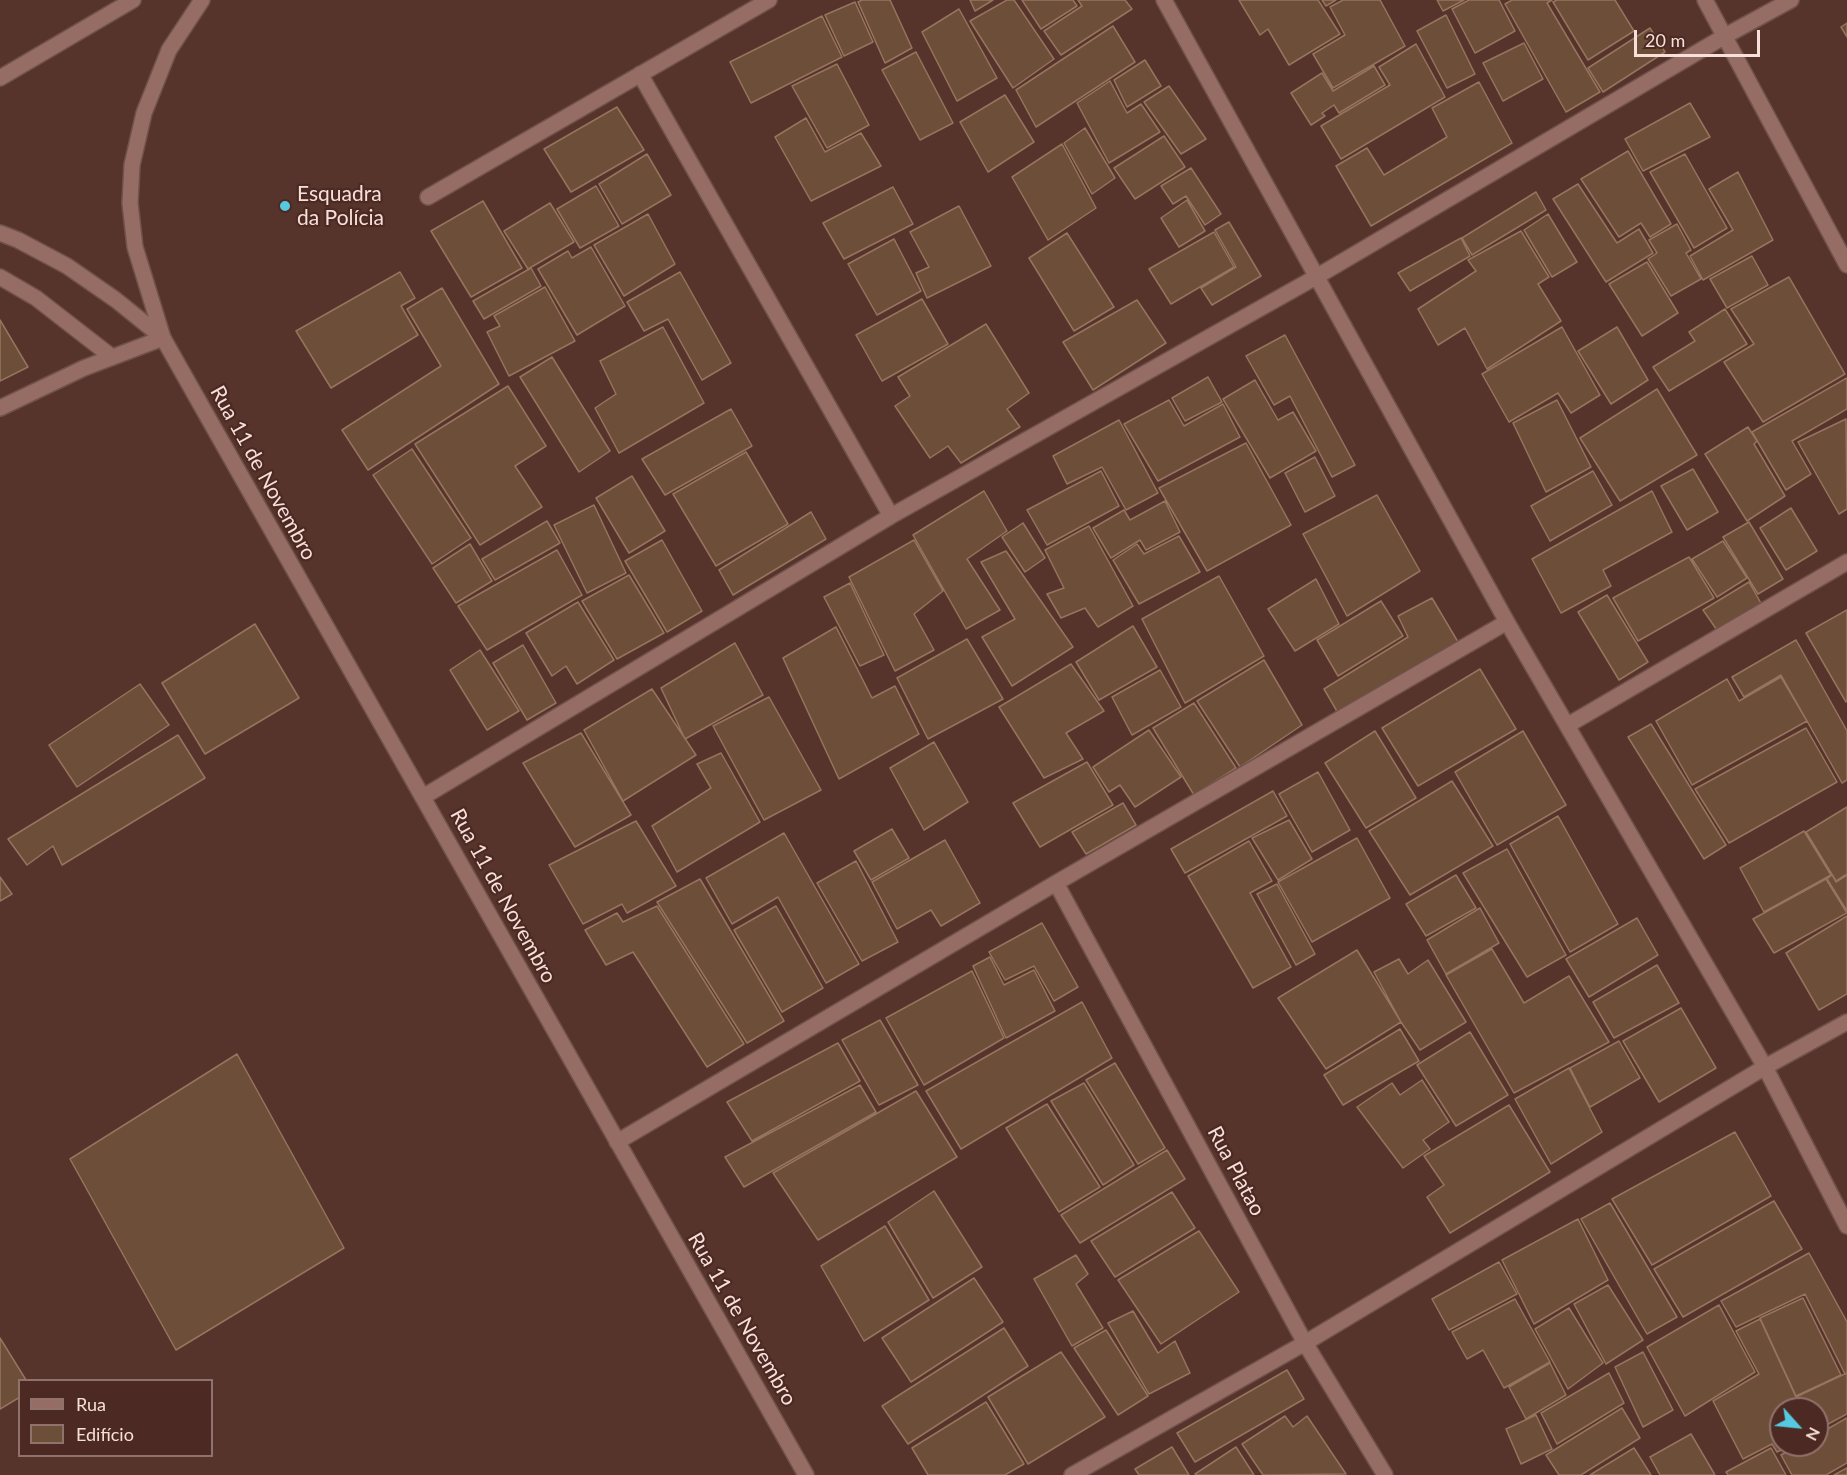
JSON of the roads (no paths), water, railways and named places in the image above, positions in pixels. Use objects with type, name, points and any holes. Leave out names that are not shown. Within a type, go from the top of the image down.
[{"type":"street","points":[[0,78],[133,0]]},
{"type":"street","points":[[163,338],[135,247],[130,203],[132,165],[144,113],[168,50],[202,0]]},
{"type":"street","points":[[428,197],[769,0]]},
{"type":"street","points":[[1164,0],[1507,622],[1765,1067],[1847,1226]]},
{"type":"street","points":[[1705,0],[1847,265]]},
{"type":"street","points":[[423,797],[891,516],[1316,277],[1725,36],[1791,0]]},
{"type":"street","points":[[640,74],[891,516]]},
{"type":"street","points":[[0,234],[18,240],[67,266],[116,300],[163,338]]},
{"type":"street","points":[[0,277],[36,298],[112,357]]},
{"type":"street","points":[[0,408],[84,368],[163,338]]},
{"type":"street","name":"Rua 11 de Novembro","points":[[163,338],[806,1475]]},
{"type":"street","points":[[1568,725],[1847,562]]},
{"type":"street","points":[[617,1142],[1056,883],[1507,622]]},
{"type":"street","name":"Rua Platao","points":[[1056,883],[1305,1343],[1384,1475]]},
{"type":"street","points":[[1072,1475],[1305,1343],[1765,1067],[1847,1022]]},
{"type":"place","name":"Esquadra da Polícia","points":[[285,206]]}]
